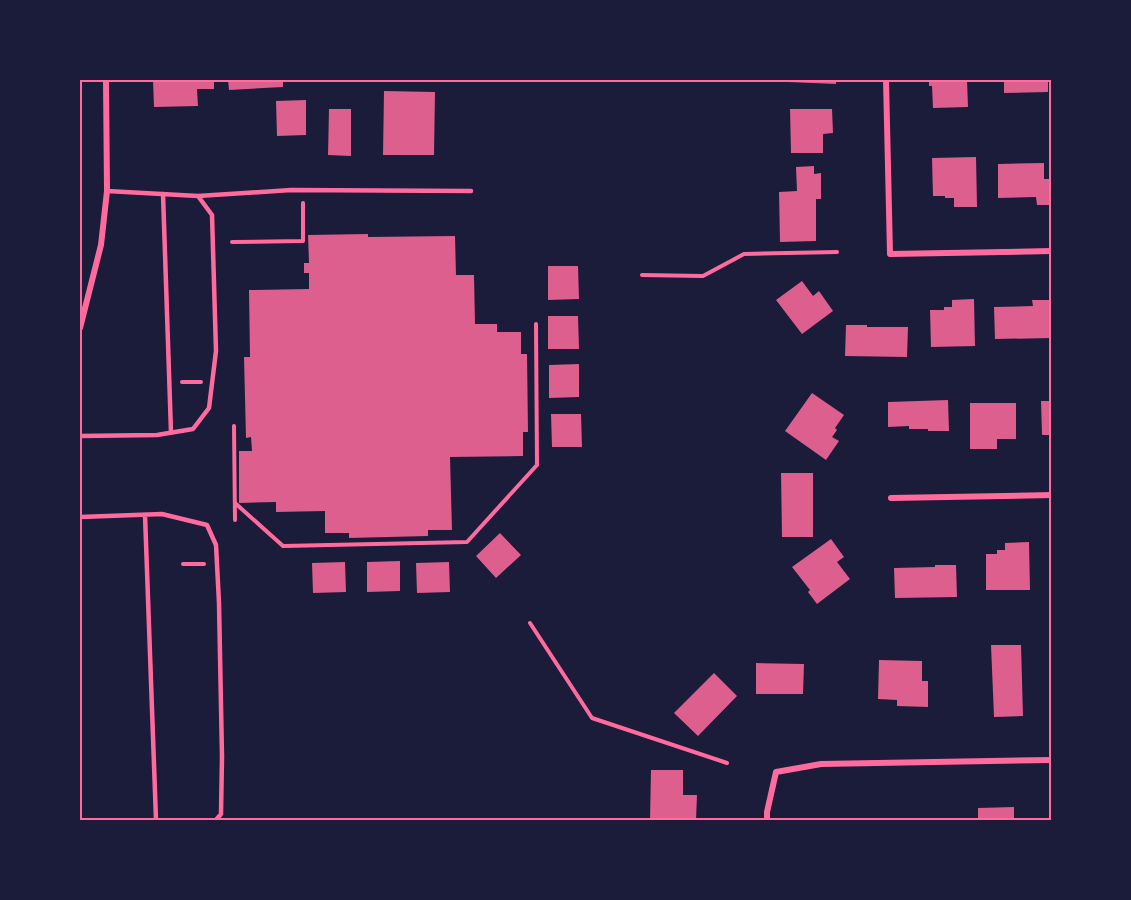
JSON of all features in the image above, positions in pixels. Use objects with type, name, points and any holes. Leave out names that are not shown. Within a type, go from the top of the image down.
[{"type":"street","points":[[80,328],[101,245],[107,191],[106,80]]},
{"type":"street","points":[[886,80],[890,254],[1052,251]]},
{"type":"street","points":[[891,498],[1052,495]]},
{"type":"street","points":[[767,820],[776,772],[820,764],[1052,760]]},
{"type":"lane","points":[[107,191],[198,196],[303,190],[471,191]]},
{"type":"lane","points":[[163,194],[171,432]]},
{"type":"lane","points":[[80,436],[157,435],[193,429],[209,408],[216,351],[212,215],[198,196]]},
{"type":"lane","points":[[145,514],[156,820]]},
{"type":"lane","points":[[80,517],[162,514],[207,525],[216,545],[222,757],[221,814],[216,820]]},
{"type":"path","points":[[232,242],[303,242],[303,190]]},
{"type":"path","points":[[642,276],[703,276],[744,254],[837,252]]},
{"type":"path","points":[[235,503],[283,546],[467,542],[537,465],[536,324]]},
{"type":"path","points":[[169,383],[202,382]]},
{"type":"path","points":[[234,426],[235,520]]},
{"type":"path","points":[[183,564],[204,564]]},
{"type":"path","points":[[530,623],[592,718],[727,763]]},
{"type":"building","points":[[153,80],[214,80],[214,89],[197,89],[198,106],[154,107]]},
{"type":"building","points":[[228,80],[283,80],[283,87],[229,90]]},
{"type":"building","points":[[788,80],[836,80],[836,84],[788,82]]},
{"type":"building","points":[[929,80],[967,80],[968,107],[933,108],[932,86],[929,86]]},
{"type":"building","points":[[1004,80],[1048,80],[1048,92],[1004,93]]},
{"type":"building","points":[[384,91],[435,92],[434,155],[383,155]]},
{"type":"building","points":[[306,100],[306,135],[277,136],[276,101]]},
{"type":"building","points":[[329,109],[351,109],[351,156],[328,155]]},
{"type":"building","points":[[790,109],[832,109],[833,133],[823,134],[823,153],[791,153]]},
{"type":"building","points":[[976,157],[977,207],[954,207],[954,198],[933,196],[932,158]]},
{"type":"building","points":[[1044,163],[1044,179],[1052,179],[1052,205],[1037,205],[1036,197],[998,198],[998,164]]},
{"type":"building","points":[[814,166],[814,174],[821,173],[821,199],[816,199],[816,241],[780,242],[779,192],[797,191],[796,167]]},
{"type":"building","points":[[368,234],[368,237],[455,236],[456,275],[474,275],[475,324],[497,324],[497,332],[521,332],[521,354],[527,354],[528,432],[523,432],[523,456],[450,457],[452,530],[428,530],[428,536],[349,538],[349,533],[325,533],[325,511],[276,512],[276,502],[239,503],[239,451],[252,451],[251,437],[246,438],[244,357],[250,357],[249,290],[309,289],[309,273],[304,273],[304,263],[309,263],[308,235]]},
{"type":"building","points":[[548,266],[578,266],[579,299],[548,300]]},
{"type":"building","points":[[802,281],[813,296],[819,291],[833,311],[802,334],[776,300]]},
{"type":"building","points":[[974,299],[975,346],[931,347],[930,310],[944,310],[944,307],[952,307],[952,300]]},
{"type":"building","points":[[1032,300],[1052,300],[1052,338],[995,339],[994,307],[1033,306]]},
{"type":"building","points":[[548,316],[578,316],[579,349],[548,349]]},
{"type":"building","points":[[846,325],[908,327],[907,357],[845,356]]},
{"type":"building","points":[[579,364],[579,397],[549,398],[549,365]]},
{"type":"building","points":[[812,393],[844,415],[832,437],[839,441],[826,460],[785,431]]},
{"type":"building","points":[[948,400],[949,431],[909,429],[909,426],[888,427],[888,402]]},
{"type":"building","points":[[1041,401],[1052,401],[1052,435],[1042,435]]},
{"type":"building","points":[[970,403],[1016,403],[1016,439],[997,439],[997,449],[970,449]]},
{"type":"building","points":[[551,414],[581,414],[582,447],[552,447]]},
{"type":"building","points":[[781,473],[813,473],[813,537],[782,537]]},
{"type":"building","points":[[500,533],[521,555],[496,578],[476,556]]},
{"type":"building","points":[[831,539],[844,557],[837,562],[850,579],[817,604],[808,592],[810,590],[792,567]]},
{"type":"building","points":[[1029,542],[1030,590],[986,590],[986,554],[997,554],[997,550],[1005,550],[1005,543]]},
{"type":"building","points":[[400,561],[400,591],[367,592],[367,562]]},
{"type":"building","points":[[345,562],[346,592],[313,593],[312,563]]},
{"type":"building","points":[[449,562],[450,592],[417,593],[416,563]]},
{"type":"building","points":[[935,565],[956,565],[957,597],[895,598],[894,568],[935,567]]},
{"type":"building","points":[[991,645],[1021,645],[1023,716],[994,717]]},
{"type":"building","points":[[879,660],[922,661],[922,681],[928,681],[928,707],[897,706],[897,700],[878,699]]},
{"type":"building","points":[[756,663],[804,664],[803,694],[756,694]]},
{"type":"building","points":[[714,673],[737,696],[698,736],[674,713]]},
{"type":"building","points":[[651,770],[683,770],[683,795],[697,795],[696,820],[650,820]]},
{"type":"building","points":[[1014,807],[1014,820],[978,820],[978,808]]}]
